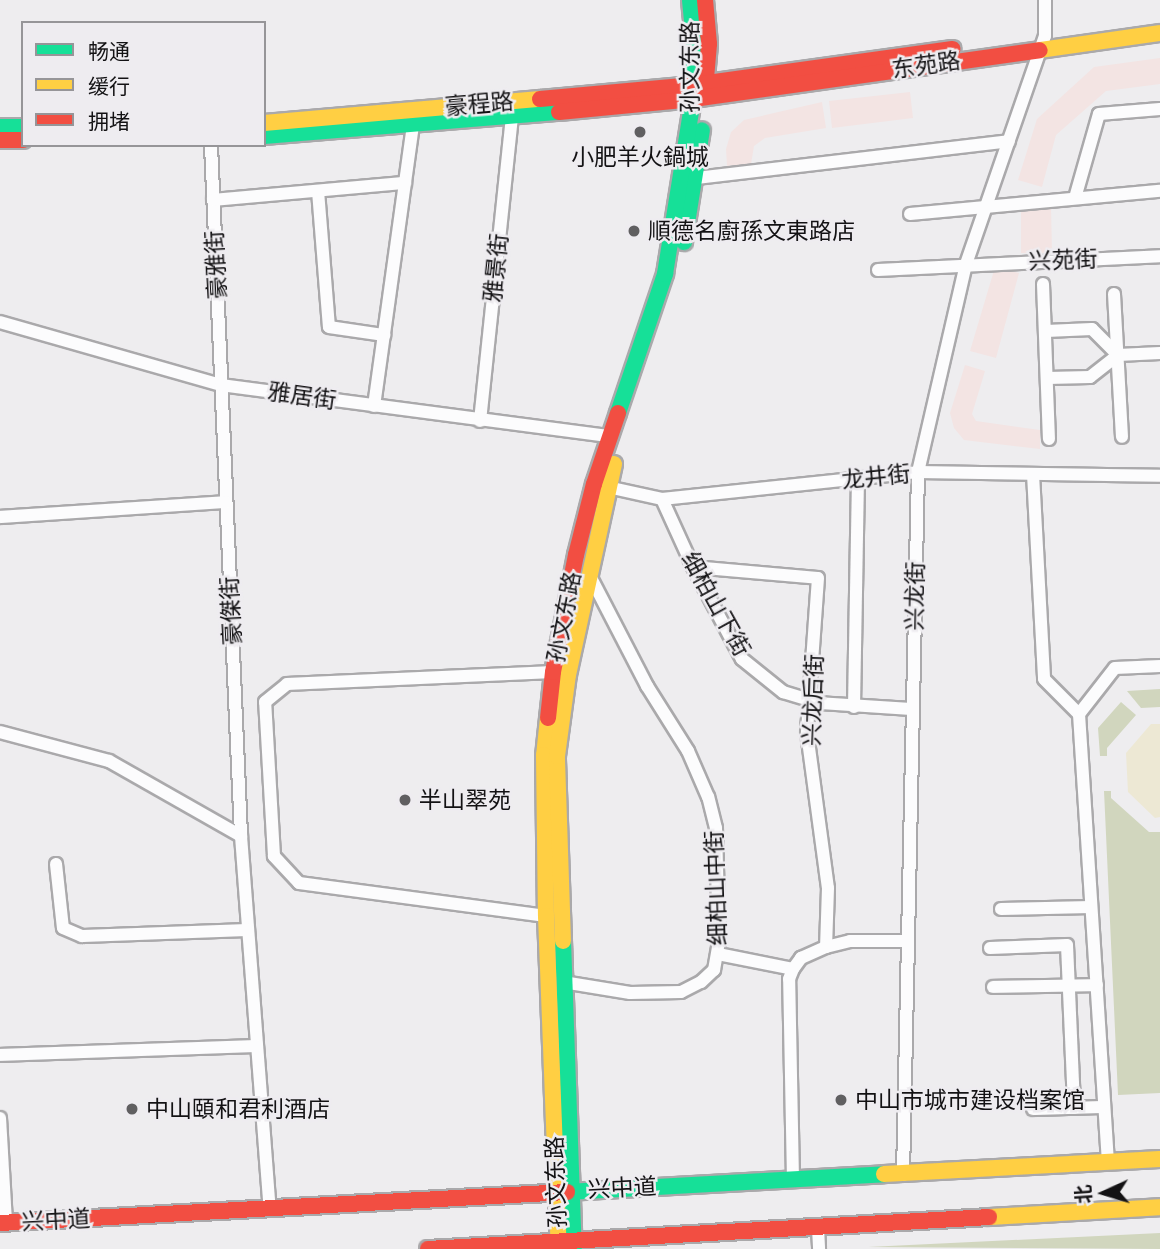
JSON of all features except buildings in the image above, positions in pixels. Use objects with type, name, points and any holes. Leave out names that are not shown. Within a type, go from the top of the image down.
[{"type":"main road","name":"孙文东路","points":[[566,1246],[546,916],[544,755],[553,672],[576,555],[678,278],[696,177],[699,91],[690,0]]},
{"type":"main road","name":"孙文东路","points":[[564,1190],[564,982],[557,756],[568,675],[589,575],[610,436],[665,275],[709,44],[705,0]]},
{"type":"main road","name":"东苑路","points":[[1043,43],[1160,20]]},
{"type":"main road","name":"东苑路","points":[[699,91],[1043,43],[1160,33]]},
{"type":"main road","name":"豪程路","points":[[266,136],[413,126],[699,91]]},
{"type":"main road","name":"豪程路","points":[[266,123],[699,91]]},
{"type":"main road","points":[[0,127],[21,127]]},
{"type":"main road","points":[[0,140],[21,140]]},
{"type":"main road","name":"兴中道","points":[[3,1223],[1160,1159]]},
{"type":"main road","points":[[428,1249],[566,1246],[967,1216],[1160,1207]]},
{"type":"street","name":"兴龙街","points":[[902,1175],[918,472],[966,264],[1043,43],[1045,0]]},
{"type":"street","points":[[1074,198],[1099,114],[1160,109]]},
{"type":"street","name":"雅景街","points":[[480,421],[512,115]]},
{"type":"street","points":[[374,406],[413,126]]},
{"type":"street","points":[[696,177],[1009,141]]},
{"type":"street","name":"豪雅街","points":[[211,147],[221,385]]},
{"type":"street","points":[[213,200],[405,183]]},
{"type":"street","points":[[318,191],[328,327],[384,335]]},
{"type":"street","points":[[911,214],[1160,191]]},
{"type":"street","name":"兴苑街","points":[[878,270],[1160,256]]},
{"type":"street","points":[[1043,284],[1049,439]]},
{"type":"street","points":[[1114,294],[1122,437]]},
{"type":"street","name":"雅居街","points":[[0,322],[221,385],[610,436]]},
{"type":"street","points":[[1046,331],[1092,329],[1118,355]]},
{"type":"street","points":[[1047,378],[1090,377],[1118,355],[1160,353]]},
{"type":"street","name":"豪傑街","points":[[221,385],[241,836],[270,1209]]},
{"type":"street","name":"龙井街","points":[[601,486],[662,499],[918,472],[1160,476]]},
{"type":"street","points":[[1033,474],[1044,679],[1079,714],[1108,1162]]},
{"type":"street","points":[[854,707],[858,478]]},
{"type":"street","name":"细柏山下街","points":[[662,499],[693,567],[742,659],[783,692],[809,700],[854,707],[913,709]]},
{"type":"street","points":[[0,517],[226,502]]},
{"type":"street","name":"细柏山中街","points":[[564,982],[630,993],[681,992],[701,982],[714,970],[719,954],[716,828],[708,797],[688,751],[647,686],[576,555]]},
{"type":"street","name":"兴龙后街","points":[[693,567],[818,578],[815,656],[807,733],[828,888],[826,947]]},
{"type":"street","points":[[1079,714],[1115,668],[1160,666]]},
{"type":"street","points":[[546,916],[299,883],[274,856],[265,702],[287,684],[553,672]]},
{"type":"street","points":[[0,732],[109,761],[241,836]]},
{"type":"street","points":[[56,864],[64,928],[82,936],[248,930]]},
{"type":"street","points":[[1001,909],[1091,907]]},
{"type":"street","points":[[793,1180],[789,979],[793,969],[802,958],[826,947],[850,941],[908,941]]},
{"type":"street","points":[[990,948],[1067,945],[1074,1108]]},
{"type":"street","points":[[719,954],[793,969]]},
{"type":"street","points":[[993,987],[1097,985]]},
{"type":"street","points":[[0,1055],[257,1046]]},
{"type":"street","points":[[1032,1109],[1104,1107]]},
{"type":"street","points":[[0,1118],[3,1223]]},
{"type":"street","points":[[818,1228],[819,1249]]},
{"type":"shaded area","points":[[1160,58],[1160,84],[1106,91],[1056,135],[1042,187],[1018,180],[1037,119],[1094,67]]},
{"type":"shaded area","points":[[910,92],[913,118],[832,128],[829,101]]},
{"type":"shaded area","points":[[822,102],[826,128],[765,138],[754,146],[751,164],[727,166],[726,149],[731,132],[744,120]]},
{"type":"shaded area","points":[[1021,206],[1051,206],[1052,253],[1021,253]]},
{"type":"shaded area","points":[[995,267],[1019,273],[996,358],[970,351]]},
{"type":"shaded area","points":[[965,365],[985,371],[972,414],[976,421],[1040,430],[1040,449],[964,440],[954,428],[950,413]]},
{"type":"green space","points":[[1160,689],[1160,707],[1141,708],[1127,691]]},
{"type":"green space","points":[[1121,702],[1136,715],[1107,748],[1107,756],[1100,756],[1098,728]]},
{"type":"green space","points":[[1104,791],[1111,791],[1111,798],[1149,832],[1160,832],[1160,1093],[1118,1095]]},
{"type":"green space","points":[[1160,1233],[1160,1249],[868,1247]]},
{"type":"sand","points":[[1151,724],[1160,724],[1160,817],[1155,818],[1128,792],[1126,753]]},
{"type":"traffic: fast","points":[[618,413],[665,274],[693,99],[694,41],[690,0]]},
{"type":"traffic: fast","points":[[266,136],[559,112]]},
{"type":"traffic: fast","points":[[0,127],[21,127]]},
{"type":"traffic: fast","points":[[684,242],[702,130]]},
{"type":"traffic: fast","points":[[563,941],[574,1249]]},
{"type":"traffic: fast","points":[[567,1192],[884,1174]]},
{"type":"traffic: slow","points":[[1040,50],[1160,33]]},
{"type":"traffic: slow","points":[[266,123],[540,99]]},
{"type":"traffic: slow","points":[[563,941],[557,756],[568,675],[614,464]]},
{"type":"traffic: slow","points":[[548,718],[544,755],[546,916],[559,1249]]},
{"type":"traffic: slow","points":[[884,1174],[1160,1159]]},
{"type":"traffic: slow","points":[[989,1217],[1160,1207]]},
{"type":"traffic: jam","points":[[705,0],[709,44],[705,90]]},
{"type":"traffic: jam","points":[[540,99],[693,85],[953,49]]},
{"type":"traffic: jam","points":[[559,112],[693,99],[1040,50]]},
{"type":"traffic: jam","points":[[0,140],[21,140]]},
{"type":"traffic: jam","points":[[548,718],[553,672],[576,555],[594,484],[618,413]]},
{"type":"traffic: jam","points":[[0,1223],[567,1192]]},
{"type":"traffic: jam","points":[[428,1249],[989,1217]]},
{"type":"place","name":"小肥羊火鍋城","points":[[640,132]]},
{"type":"place","name":"順德名廚孫文東路店","points":[[634,231]]},
{"type":"place","name":"半山翠苑","points":[[405,800]]},
{"type":"place","name":"中山市城市建设档案馆","points":[[841,1100]]},
{"type":"place","name":"中山頤和君利酒店","points":[[132,1109]]}]
